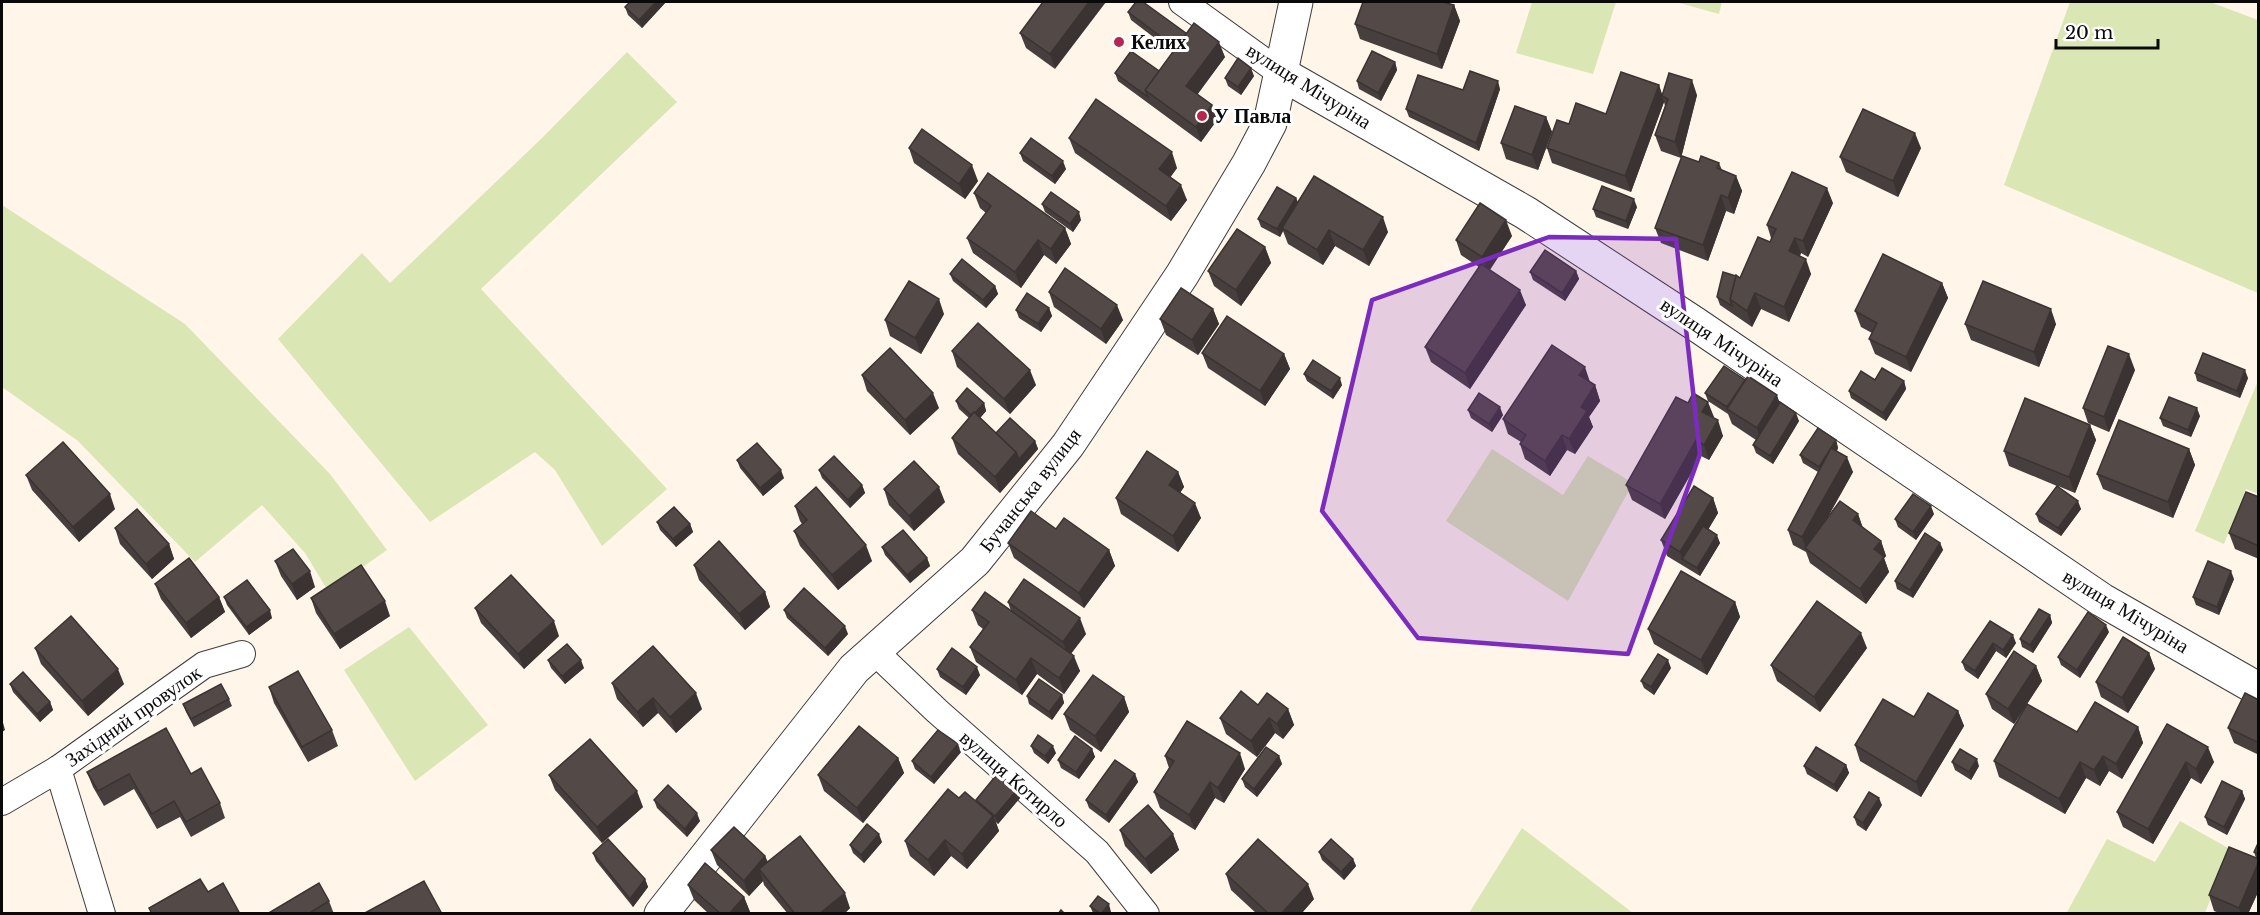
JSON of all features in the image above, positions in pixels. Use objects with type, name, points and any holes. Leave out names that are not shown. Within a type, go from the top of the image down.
[{"type":"street","name":"вулиця Мічуріна","points":[[1182,2],[1282,74],[1526,213],[1694,323],[2102,600],[2259,688]]},
{"type":"street","name":"Бучанська вулиця","points":[[661,914],[854,669],[975,561],[1068,445],[1182,275],[1249,163],[1270,123],[1296,2]]},
{"type":"street","name":"вулиця Котирло","points":[[874,651],[936,711],[1097,852],[1146,914]]},
{"type":"street","name":"Західний провулок","points":[[2,802],[58,769],[204,665],[242,654]]},
{"type":"street","name":"Західний провулок","points":[[58,769],[102,914]]},
{"type":"highlighted area","points":[[1549,237],[1676,239],[1700,454],[1628,654],[1418,638],[1322,511],[1372,300]]},
{"type":"green space","points":[[1532,2],[1616,2],[1593,74],[1516,53]]},
{"type":"green space","points":[[1676,2],[1722,2],[1719,14]]},
{"type":"green space","points":[[2070,2],[2210,2],[2258,20],[2258,293],[2004,185]]},
{"type":"green space","points":[[627,52],[677,102],[481,289],[667,489],[602,546],[555,470],[535,452],[430,522],[278,339],[362,253],[390,283],[543,137]]},
{"type":"green space","points":[[2,205],[185,324],[330,474],[387,550],[328,591],[305,553],[262,505],[195,562],[78,441],[2,387]]},
{"type":"green space","points":[[2258,381],[2258,494],[2246,489],[2224,544],[2195,531]]},
{"type":"green space","points":[[1492,449],[1563,495],[1588,456],[1633,483],[1568,601],[1446,521]]},
{"type":"green space","points":[[409,627],[488,725],[415,781],[344,670]]},
{"type":"green space","points":[[2180,821],[2230,849],[2205,913],[2066,914],[2107,839],[2155,862]]},
{"type":"green space","points":[[1522,828],[1633,913],[1469,913]]},
{"type":"building","points":[[630,2],[656,2],[639,20],[625,7]]},
{"type":"building","points":[[1043,2],[1089,2],[1050,54],[1020,33]]},
{"type":"building","points":[[1136,2],[1143,2],[1187,34],[1176,48],[1128,12]]},
{"type":"building","points":[[1363,2],[1443,2],[1454,5],[1437,54],[1355,24]]},
{"type":"building","points":[[1194,23],[1219,42],[1186,86],[1212,105],[1196,127],[1145,90]]},
{"type":"building","points":[[1131,51],[1159,71],[1145,90],[1148,97],[1115,73]]},
{"type":"building","points":[[1372,51],[1395,62],[1378,93],[1357,81]]},
{"type":"building","points":[[1238,58],[1251,68],[1238,87],[1225,78]]},
{"type":"building","points":[[1470,71],[1498,81],[1476,143],[1406,109],[1418,75],[1463,90]]},
{"type":"building","points":[[1621,72],[1659,85],[1625,176],[1547,148],[1557,120],[1569,124],[1576,103],[1606,114]]},
{"type":"building","points":[[1669,73],[1692,80],[1675,142],[1655,135],[1668,99],[1662,96]]},
{"type":"building","points":[[1096,99],[1172,152],[1159,169],[1181,185],[1166,206],[1069,138]]},
{"type":"building","points":[[1515,106],[1546,117],[1532,155],[1501,143]]},
{"type":"building","points":[[1863,109],[1915,133],[1893,181],[1840,157]]},
{"type":"building","points":[[922,129],[972,165],[959,184],[909,148]]},
{"type":"building","points":[[1031,138],[1063,161],[1052,176],[1020,153]]},
{"type":"building","points":[[1682,156],[1699,162],[1701,156],[1719,163],[1717,168],[1736,176],[1728,198],[1721,195],[1703,245],[1655,228]]},
{"type":"building","points":[[1792,172],[1827,188],[1803,241],[1795,238],[1789,251],[1806,259],[1784,307],[1755,293],[1747,311],[1730,299],[1736,275],[1740,278],[1758,237],[1770,242],[1776,229],[1767,225]]},
{"type":"building","points":[[988,173],[1065,228],[1051,249],[1038,240],[1015,272],[967,238],[991,206],[974,193]]},
{"type":"building","points":[[1314,176],[1383,217],[1363,250],[1329,230],[1317,250],[1282,228]]},
{"type":"building","points":[[1602,186],[1634,199],[1626,221],[1593,209]]},
{"type":"building","points":[[1277,187],[1296,198],[1277,229],[1258,219]]},
{"type":"building","points":[[1051,192],[1079,212],[1070,224],[1042,204]]},
{"type":"building","points":[[1480,203],[1506,220],[1482,257],[1456,240]]},
{"type":"building","points":[[1237,229],[1265,247],[1236,290],[1208,271]]},
{"type":"building","points":[[1545,250],[1576,271],[1562,293],[1530,272]]},
{"type":"building","points":[[1883,254],[1942,283],[1906,357],[1869,339],[1877,323],[1855,311]]},
{"type":"building","points":[[962,259],[995,286],[983,300],[950,274]]},
{"type":"building","points":[[1481,264],[1520,290],[1465,373],[1425,347]]},
{"type":"building","points":[[1065,268],[1117,305],[1101,329],[1049,292]]},
{"type":"building","points":[[1723,272],[1736,276],[1730,299],[1732,306],[1717,297]]},
{"type":"building","points":[[909,281],[939,299],[915,338],[885,320]]},
{"type":"building","points":[[1983,281],[2051,309],[2034,352],[1965,324]]},
{"type":"building","points":[[1181,288],[1213,309],[1192,340],[1160,319]]},
{"type":"building","points":[[1027,293],[1049,308],[1038,324],[1016,310]]},
{"type":"building","points":[[1227,316],[1284,354],[1260,391],[1202,353]]},
{"type":"building","points":[[978,323],[1030,370],[1004,399],[952,351]]},
{"type":"building","points":[[1552,345],[1585,367],[1579,375],[1595,385],[1581,407],[1587,411],[1569,439],[1562,435],[1545,461],[1520,444],[1526,435],[1503,419]]},
{"type":"building","points":[[2108,346],[2129,354],[2104,417],[2083,408]]},
{"type":"building","points":[[890,348],[933,393],[905,420],[862,375]]},
{"type":"building","points":[[2203,353],[2245,370],[2237,391],[2195,373]]},
{"type":"building","points":[[1313,360],[1340,378],[1331,391],[1304,374]]},
{"type":"building","points":[[1724,366],[1745,380],[1727,407],[1705,393]]},
{"type":"building","points":[[1882,368],[1904,381],[1883,413],[1849,391],[1861,371],[1875,380]]},
{"type":"building","points":[[1748,376],[1777,395],[1757,428],[1727,409]]},
{"type":"building","points":[[967,388],[984,403],[971,415],[956,401]]},
{"type":"building","points":[[1479,393],[1500,407],[1489,424],[1468,410]]},
{"type":"building","points":[[1693,393],[1708,402],[1702,412],[1718,420],[1704,445],[1696,440],[1660,504],[1626,485],[1676,397],[1688,403]]},
{"type":"building","points":[[2169,397],[2197,408],[2188,430],[2160,418]]},
{"type":"building","points":[[2025,398],[2090,425],[2069,477],[2004,451]]},
{"type":"building","points":[[1780,402],[1796,413],[1770,456],[1753,445]]},
{"type":"building","points":[[974,412],[1016,452],[995,477],[952,438]]},
{"type":"building","points":[[1010,418],[1035,441],[1019,459],[1016,452],[996,433]]},
{"type":"building","points":[[2119,420],[2189,449],[2168,502],[2097,474]]},
{"type":"building","points":[[1818,428],[1836,440],[1819,467],[1800,455]]},
{"type":"building","points":[[63,442],[110,494],[73,527],[26,475]]},
{"type":"building","points":[[757,443],[781,470],[760,488],[737,460]]},
{"type":"building","points":[[1831,448],[1847,457],[1802,537],[1788,530]]},
{"type":"building","points":[[1147,451],[1178,472],[1169,485],[1195,503],[1173,536],[1116,498]]},
{"type":"building","points":[[834,456],[862,485],[848,500],[819,470]]},
{"type":"building","points":[[914,461],[939,487],[909,516],[884,489]]},
{"type":"building","points":[[1694,486],[1713,498],[1680,552],[1661,540]]},
{"type":"building","points":[[2057,486],[2078,501],[2058,528],[2036,514]]},
{"type":"building","points":[[816,487],[866,545],[832,575],[794,531],[807,520],[795,506]]},
{"type":"building","points":[[2246,492],[2259,497],[2259,546],[2229,533]]},
{"type":"building","points":[[1913,494],[1931,506],[1913,532],[1895,519]]},
{"type":"building","points":[[1840,501],[1858,514],[1853,520],[1881,541],[1874,549],[1884,557],[1860,589],[1805,548]]},
{"type":"building","points":[[674,507],[690,524],[673,539],[657,522]]},
{"type":"building","points":[[137,509],[169,544],[146,564],[115,528]]},
{"type":"building","points":[[1031,511],[1056,529],[1064,518],[1109,550],[1079,593],[1008,543]]},
{"type":"building","points":[[1703,526],[1717,535],[1697,568],[1682,559]]},
{"type":"building","points":[[903,530],[927,558],[907,575],[882,547]]},
{"type":"building","points":[[1925,533],[1940,543],[1910,590],[1895,581]]},
{"type":"building","points":[[719,541],[765,592],[739,614],[694,565]]},
{"type":"building","points":[[293,549],[310,571],[292,584],[275,561]]},
{"type":"building","points":[[189,558],[219,597],[186,623],[155,584]]},
{"type":"building","points":[[2208,561],[2231,571],[2217,607],[2193,597]]},
{"type":"building","points":[[361,565],[385,601],[334,634],[311,598]]},
{"type":"building","points":[[1681,571],[1735,602],[1701,660],[1648,629]]},
{"type":"building","points":[[511,575],[554,621],[518,654],[475,608]]},
{"type":"building","points":[[1024,579],[1080,618],[1063,642],[1008,602]]},
{"type":"building","points":[[247,580],[270,610],[246,627],[224,597]]},
{"type":"building","points":[[804,588],[845,626],[825,648],[784,610]]},
{"type":"building","points":[[985,592],[1074,656],[1059,678],[1031,658],[1016,680],[970,647],[989,622],[972,610]]},
{"type":"building","points":[[1817,601],[1861,633],[1814,697],[1771,665]]},
{"type":"building","points":[[2039,609],[2050,615],[2030,645],[2020,639]]},
{"type":"building","points":[[2088,612],[2106,625],[2077,670],[2058,657]]},
{"type":"building","points":[[71,616],[118,669],[82,701],[35,648]]},
{"type":"building","points":[[1990,621],[2013,635],[2003,650],[1993,643],[1975,671],[1962,662]]},
{"type":"building","points":[[2123,637],[2149,653],[2122,698],[2096,682]]},
{"type":"building","points":[[567,644],[581,660],[562,676],[548,660]]},
{"type":"building","points":[[653,646],[696,693],[670,717],[653,698],[637,712],[612,683]]},
{"type":"building","points":[[952,648],[977,667],[963,687],[937,669]]},
{"type":"building","points":[[2014,651],[2036,666],[2008,709],[1986,694]]},
{"type":"building","points":[[1658,654],[1668,660],[1651,687],[1641,681]]},
{"type":"building","points":[[298,671],[332,730],[302,747],[269,687]]},
{"type":"building","points":[[23,672],[50,702],[37,714],[10,684]]},
{"type":"building","points":[[1093,675],[1124,697],[1095,736],[1064,714]]},
{"type":"building","points":[[1039,679],[1062,695],[1049,712],[1027,696]]},
{"type":"building","points":[[221,684],[229,699],[191,719],[183,704]]},
{"type":"building","points":[[1241,691],[1258,705],[1267,693],[1288,709],[1277,724],[1269,718],[1251,741],[1220,718]]},
{"type":"building","points":[[1928,693],[1958,711],[1916,782],[1855,745],[1883,699],[1914,717]]},
{"type":"building","points":[[2245,693],[2259,700],[2259,743],[2228,728]]},
{"type":"building","points":[[2095,702],[2138,727],[2116,764],[2103,756],[2094,770],[2080,762],[2059,799],[1994,761],[2027,704],[2077,732]]},
{"type":"building","points":[[1187,721],[1240,753],[1218,788],[1210,782],[1189,815],[1154,792],[1174,761],[1165,756]]},
{"type":"building","points":[[2167,724],[2208,747],[2196,769],[2186,762],[2148,829],[2117,812]]},
{"type":"building","points":[[859,726],[898,758],[857,808],[818,775]]},
{"type":"building","points":[[166,728],[191,774],[201,768],[220,803],[186,822],[174,801],[152,814],[129,774],[98,791],[87,772]]},
{"type":"building","points":[[938,730],[958,744],[931,777],[912,761]]},
{"type":"building","points":[[1038,735],[1053,746],[1045,756],[1031,746]]},
{"type":"building","points":[[1075,736],[1092,749],[1076,772],[1058,760]]},
{"type":"building","points":[[590,739],[637,791],[597,827],[549,775]]},
{"type":"building","points":[[1266,747],[1279,756],[1254,789],[1242,779]]},
{"type":"building","points":[[1816,747],[1846,765],[1834,785],[1804,766]]},
{"type":"building","points":[[1960,749],[1977,759],[1969,772],[1952,762]]},
{"type":"building","points":[[1115,760],[1135,774],[1106,815],[1086,800]]},
{"type":"building","points":[[998,773],[1017,790],[995,816],[976,800]]},
{"type":"building","points":[[2222,781],[2242,791],[2224,827],[2205,817]]},
{"type":"building","points":[[668,785],[697,813],[685,829],[654,800]]},
{"type":"building","points":[[948,789],[959,798],[965,792],[993,816],[962,854],[945,840],[928,860],[905,841]]},
{"type":"building","points":[[1869,792],[1879,798],[1863,823],[1854,817]]},
{"type":"building","points":[[1148,805],[1173,834],[1145,859],[1120,830]]},
{"type":"building","points":[[867,824],[879,834],[861,855],[850,845]]},
{"type":"building","points":[[734,827],[765,856],[744,881],[711,850]]},
{"type":"building","points":[[800,836],[845,893],[819,914],[795,914],[759,869]]},
{"type":"building","points":[[608,839],[645,879],[630,899],[593,853]]},
{"type":"building","points":[[1258,839],[1308,884],[1281,914],[1269,914],[1226,874]]},
{"type":"building","points":[[1331,839],[1353,859],[1341,872],[1319,852]]},
{"type":"building","points":[[2259,841],[2259,854],[2254,852]]},
{"type":"building","points":[[2229,847],[2259,859],[2239,908],[2209,895]]},
{"type":"building","points":[[705,863],[744,897],[729,914],[721,914],[688,885]]},
{"type":"building","points":[[200,879],[208,892],[223,883],[240,914],[152,914],[149,908]]},
{"type":"building","points":[[424,881],[442,914],[363,914]]},
{"type":"building","points":[[319,883],[329,901],[308,914],[267,914]]},
{"type":"building","points":[[1098,896],[1109,904],[1101,914],[1090,906]]},
{"type":"place","name":"Келих","points":[[1119,42]]},
{"type":"place","name":"У Павла","points":[[1202,116]]}]
